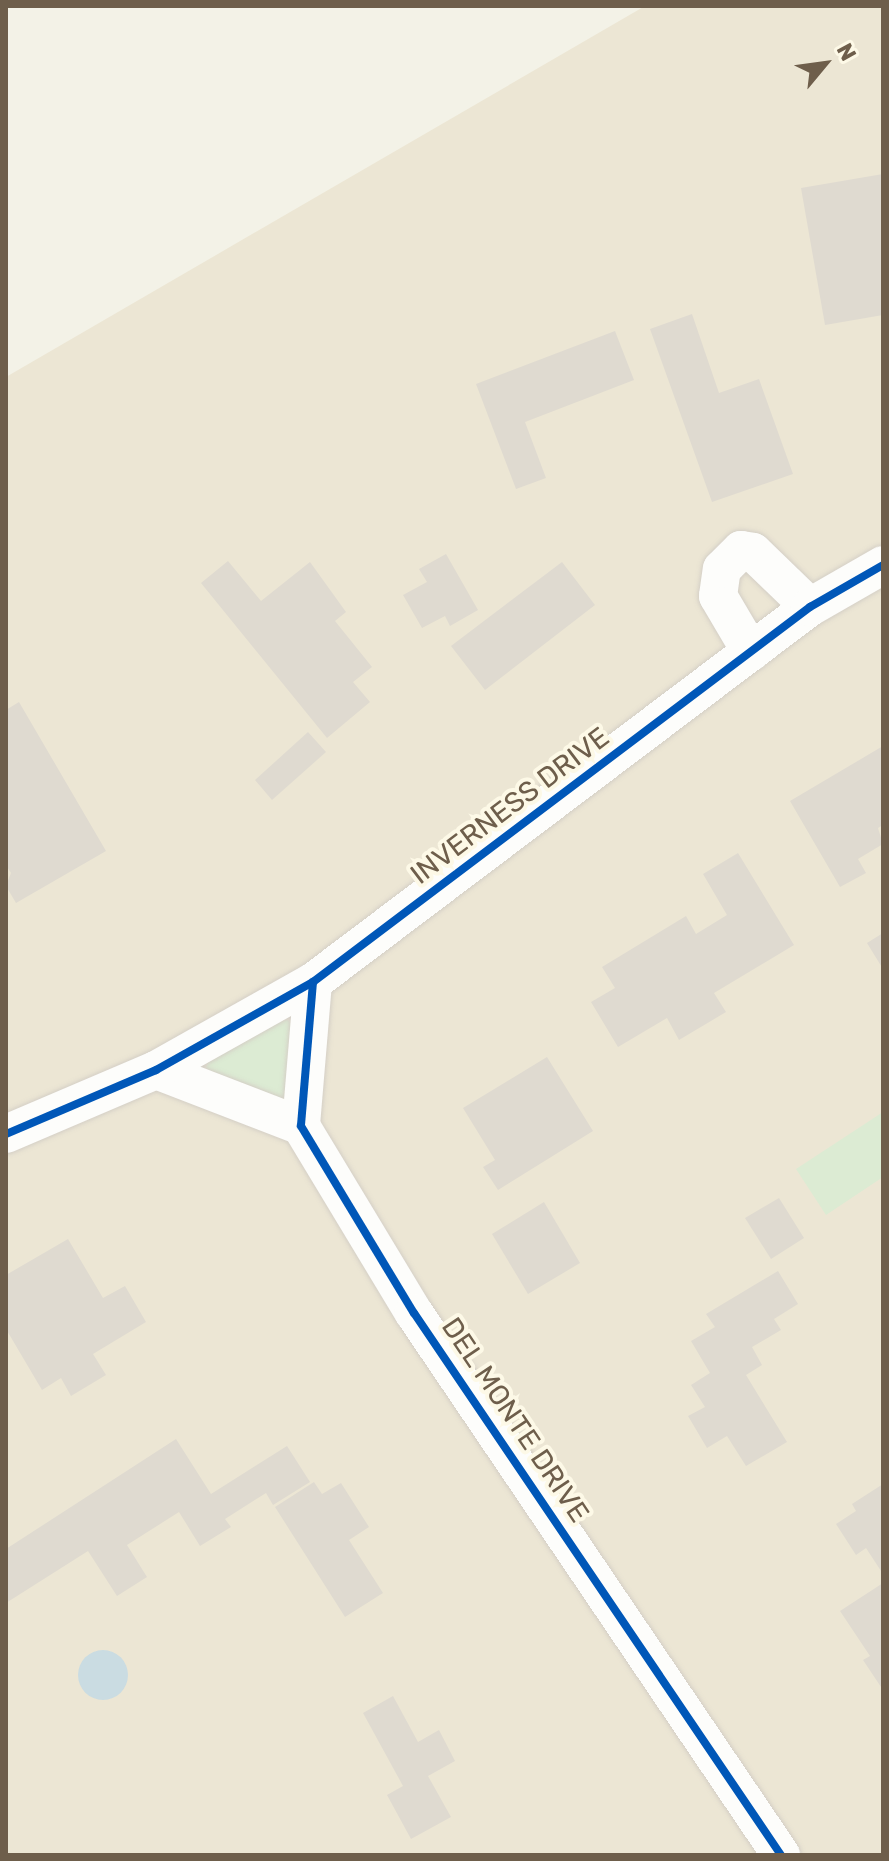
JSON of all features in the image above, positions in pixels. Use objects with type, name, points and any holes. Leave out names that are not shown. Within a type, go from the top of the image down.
[{"type":"street","points":[[751,652],[718,596],[722,569],[741,550],[753,552],[810,607]]},
{"type":"street","name":"INVERNESS DRIVE","points":[[6,1134],[156,1070],[313,982],[810,607],[883,565]]},
{"type":"street","points":[[156,1070],[301,1126],[313,982]]},
{"type":"street","name":"DEL MONTE DRIVE","points":[[301,1126],[414,1313],[781,1855]]},
{"type":"shaded area","points":[[645,6],[883,6],[883,1855],[6,1855],[6,377]]},
{"type":"shaded area","points":[[103,1650],[121,1657],[128,1675],[121,1693],[103,1700],[85,1693],[78,1675],[85,1657]]},
{"type":"green space","points":[[288,1020],[297,1032],[284,1101],[214,1080],[206,1067],[210,1058],[275,1021]]},
{"type":"green space","points":[[883,1112],[883,1177],[826,1215],[796,1169]]},
{"type":"building","points":[[883,174],[883,315],[825,325],[801,188]]},
{"type":"building","points":[[692,314],[719,393],[759,379],[793,474],[712,502],[650,329]]},
{"type":"building","points":[[615,331],[634,380],[525,422],[546,478],[516,489],[476,384]]},
{"type":"building","points":[[446,554],[478,610],[450,626],[445,616],[422,628],[403,595],[427,582],[419,569]]},
{"type":"building","points":[[228,561],[261,601],[310,562],[346,612],[335,621],[372,667],[353,682],[370,702],[327,738],[201,583]]},
{"type":"building","points":[[562,562],[595,605],[485,690],[451,646]]},
{"type":"building","points":[[19,702],[106,851],[16,903],[6,886],[11,873],[6,865],[6,710]]},
{"type":"building","points":[[308,732],[326,752],[272,800],[255,780]]},
{"type":"building","points":[[883,746],[883,825],[878,828],[883,844],[858,859],[866,873],[840,887],[790,801]]},
{"type":"building","points":[[738,853],[794,945],[714,993],[726,1012],[679,1040],[667,1018],[618,1047],[591,1002],[615,988],[602,967],[686,916],[696,934],[727,915],[703,874]]},
{"type":"building","points":[[883,933],[883,969],[867,943]]},
{"type":"building","points":[[547,1057],[593,1131],[498,1190],[483,1167],[495,1160],[463,1108]]},
{"type":"building","points":[[779,1198],[804,1238],[771,1259],[745,1218]]},
{"type":"building","points":[[544,1202],[580,1263],[528,1294],[492,1234]]},
{"type":"building","points":[[68,1239],[103,1298],[125,1286],[146,1322],[93,1354],[106,1375],[71,1396],[61,1378],[42,1390],[6,1329],[6,1275]]},
{"type":"building","points":[[778,1271],[798,1304],[774,1319],[781,1330],[752,1347],[762,1365],[746,1375],[787,1442],[746,1466],[727,1436],[707,1448],[688,1416],[705,1407],[691,1385],[710,1373],[691,1341],[715,1327],[706,1314]]},
{"type":"building","points":[[176,1439],[211,1494],[287,1446],[310,1482],[273,1505],[266,1493],[225,1519],[231,1527],[200,1546],[179,1512],[127,1545],[147,1577],[117,1596],[88,1551],[6,1603],[6,1549]]},
{"type":"building","points":[[314,1482],[322,1494],[341,1483],[369,1527],[349,1540],[383,1593],[345,1617],[275,1507]]},
{"type":"building","points":[[883,1484],[883,1574],[866,1548],[856,1555],[836,1524],[856,1511],[852,1504]]},
{"type":"building","points":[[883,1583],[883,1690],[863,1660],[870,1656],[840,1611]]},
{"type":"building","points":[[393,1696],[418,1742],[439,1730],[455,1761],[428,1776],[451,1817],[411,1839],[387,1795],[403,1786],[363,1713]]},
{"type":"cycle path","points":[[6,1134],[156,1070],[313,982],[810,607],[883,565]]},
{"type":"cycle path","points":[[313,982],[301,1126],[414,1313],[781,1855]]}]
